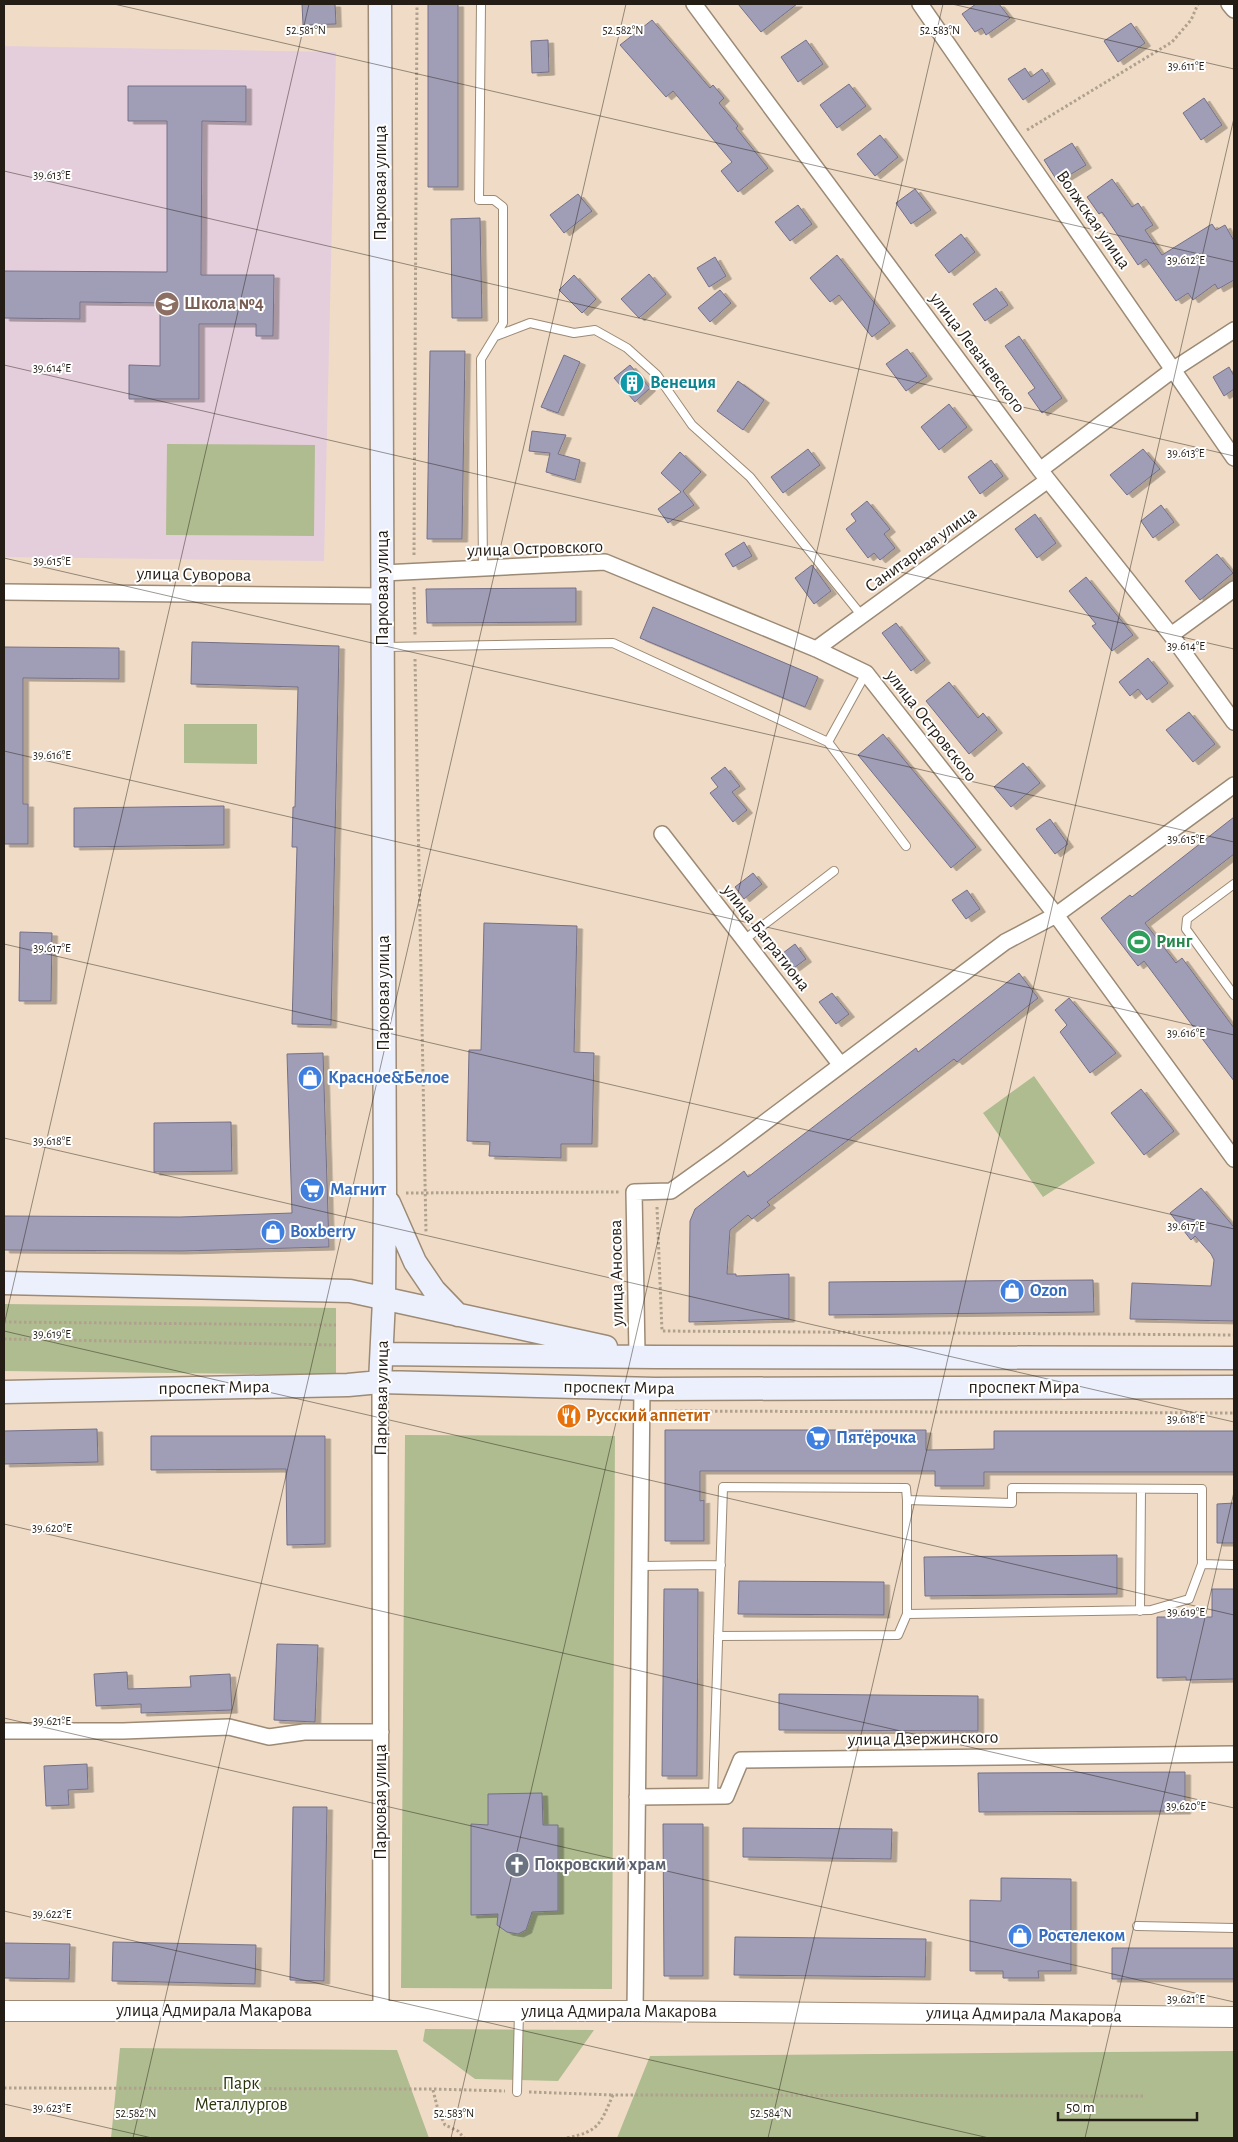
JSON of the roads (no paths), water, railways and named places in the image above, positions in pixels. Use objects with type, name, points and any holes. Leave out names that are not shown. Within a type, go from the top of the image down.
[{"type":"main road","name":"Парковая улица","points":[[380,4],[385,1193],[384,1300],[380,1382]]},
{"type":"main road","points":[[385,1193],[415,1262],[434,1290],[458,1315]]},
{"type":"main road","name":"проспект Мира","points":[[4,1284],[350,1291],[384,1300],[646,1355]]},
{"type":"main road","name":"проспект Мира","points":[[382,1354],[1234,1358]]},
{"type":"main road","name":"проспект Мира","points":[[4,1392],[348,1385],[380,1382],[642,1389],[1234,1387]]},
{"type":"street","name":"улица Леваневского","points":[[694,4],[1044,475],[1171,635],[1234,722]]},
{"type":"street","name":"Волжская улица","points":[[920,4],[1234,458]]},
{"type":"street","points":[[1228,4],[1234,10]]},
{"type":"street","name":"Санитарная улица","points":[[816,650],[1044,475],[1174,369],[1234,330]]},
{"type":"street","name":"улица Островского","points":[[383,573],[605,562],[866,672],[1056,915],[1234,1159]]},
{"type":"street","points":[[1171,635],[1234,589]]},
{"type":"street","name":"улица Суворова","points":[[4,592],[383,596]]},
{"type":"street","points":[[840,1064],[1005,942],[1056,915],[1234,785]]},
{"type":"street","name":"улица Багратиона","points":[[662,834],[840,1064]]},
{"type":"street","name":"улица Аносова","points":[[646,1355],[634,1192],[671,1191],[840,1064]]},
{"type":"street","name":"Парковая улица","points":[[380,1382],[380,2011]]},
{"type":"street","points":[[635,2011],[642,1389]]},
{"type":"street","points":[[4,1731],[123,1731],[229,1727],[268,1736],[304,1732],[381,1732]]},
{"type":"street","name":"улица Дзержинского","points":[[713,1796],[726,1796],[740,1760],[1234,1754]]},
{"type":"street","points":[[637,1797],[713,1796]]},
{"type":"street","name":"улица Адмирала Макарова","points":[[4,2011],[635,2011],[1234,2017]]},
{"type":"lane","points":[[481,4],[479,200],[494,200],[503,207],[503,323],[482,359],[483,568]]},
{"type":"lane","points":[[496,336],[530,323],[574,333],[595,330],[627,348],[657,375],[692,425],[750,477],[862,616]]},
{"type":"lane","points":[[383,647],[613,643],[828,742],[906,846]]},
{"type":"lane","points":[[828,742],[866,672]]},
{"type":"lane","points":[[744,940],[834,871]]},
{"type":"lane","points":[[1234,884],[1187,919],[1186,929],[1234,995]]},
{"type":"lane","points":[[713,1796],[720,1565],[723,1487],[906,1488],[907,1614],[898,1635],[718,1636]]},
{"type":"lane","points":[[906,1500],[1012,1503],[1012,1488],[1202,1489],[1202,1564],[1189,1599],[1151,1610],[907,1614]]},
{"type":"lane","points":[[1140,1610],[1141,1489]]},
{"type":"lane","points":[[1202,1564],[1234,1565]]},
{"type":"lane","points":[[640,1566],[720,1565]]},
{"type":"lane","points":[[1137,1926],[1234,1928]]},
{"type":"lane","points":[[518,2092],[519,2011]]},
{"type":"place","name":"Школа №4","points":[[167,304]]},
{"type":"place","name":"Венеция","points":[[632,383]]},
{"type":"place","name":"Ринг","points":[[1139,942]]},
{"type":"place","name":"Красное&Белое","points":[[310,1078]]},
{"type":"place","name":"Магнит","points":[[312,1190]]},
{"type":"place","name":"Boxberry","points":[[273,1232]]},
{"type":"place","name":"Ozon","points":[[1012,1291]]},
{"type":"place","name":"Русский аппетит","points":[[569,1416]]},
{"type":"place","name":"Пятёрочка","points":[[818,1438]]},
{"type":"place","name":"Покровский храм","points":[[517,1865]]},
{"type":"place","name":"Ростелеком","points":[[1020,1936]]},
{"type":"park label","name":"Парк Металлургов","points":[[241,2094]]}]
